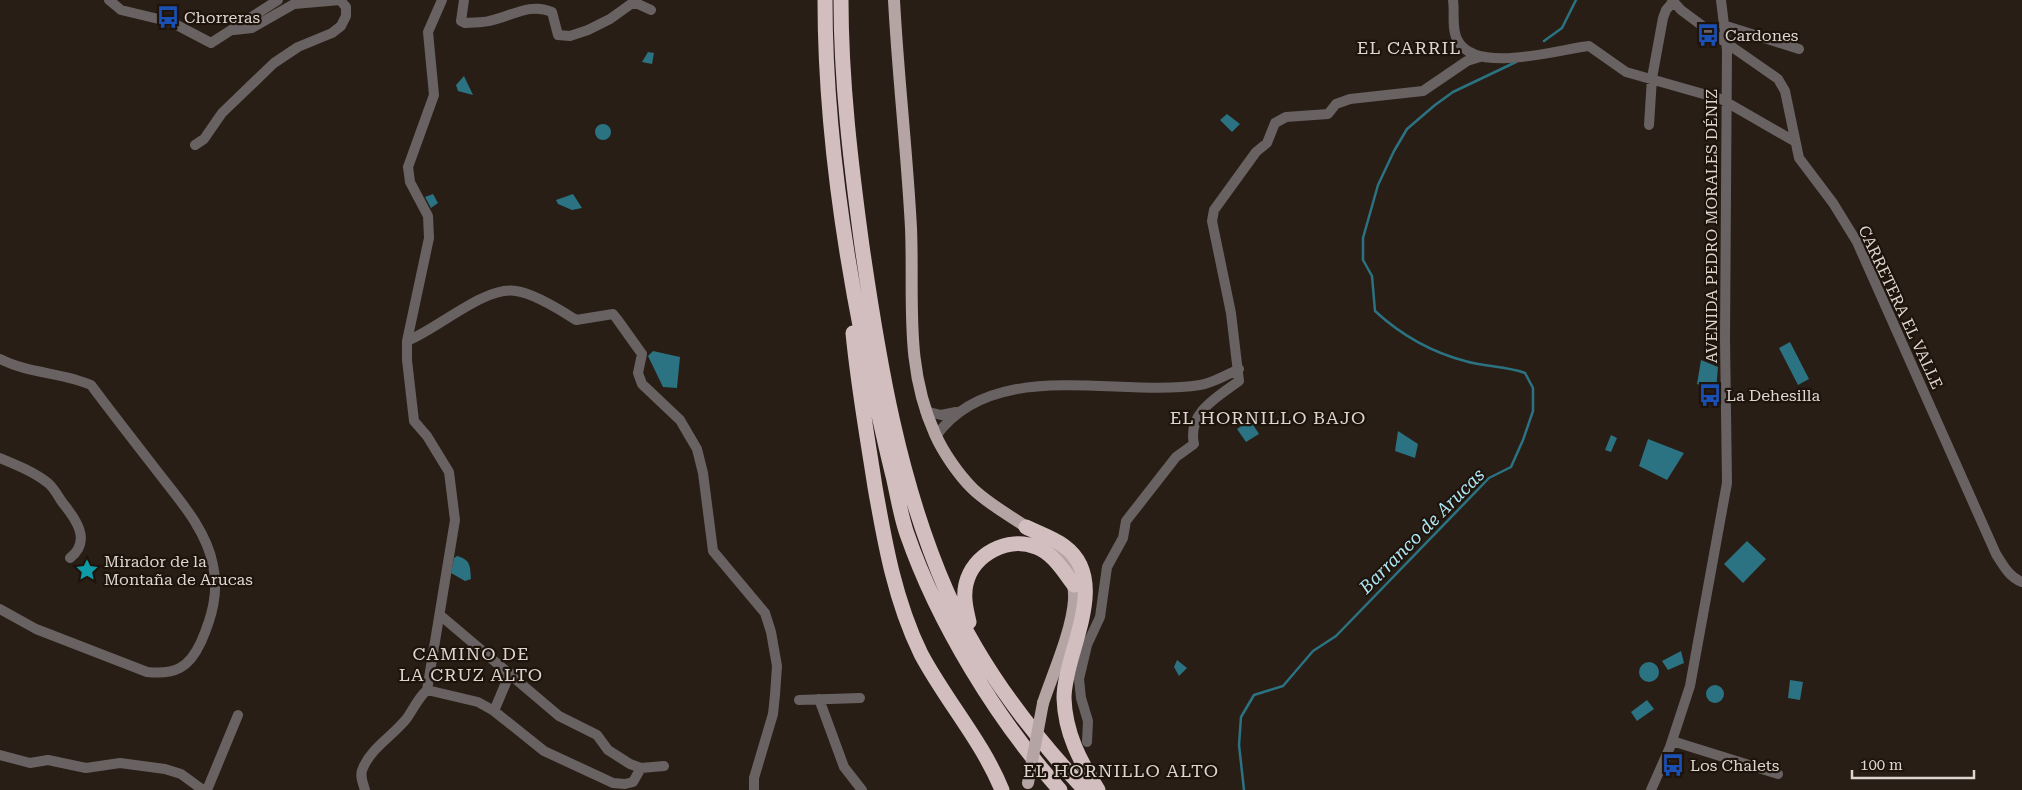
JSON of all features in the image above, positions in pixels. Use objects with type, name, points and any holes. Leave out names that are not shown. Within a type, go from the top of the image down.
[{"type":"highway","points":[[825,0],[830,95],[858,387],[889,564],[904,614],[922,654],[993,769],[1002,790]]},
{"type":"highway","points":[[841,0],[845,92],[869,293],[889,401],[914,501],[948,592],[976,645],[1005,694],[1054,756],[1085,790]]},
{"type":"highway","points":[[845,247],[881,430],[907,533],[933,597],[974,674],[1043,771],[1060,790]]},
{"type":"highway","points":[[1026,527],[1064,546],[1071,554],[1084,578],[1085,608],[1069,664],[1064,699],[1069,734],[1078,757],[1098,790]]},
{"type":"highway","points":[[976,645],[964,596],[971,571],[988,552],[1012,544],[1037,547],[1059,565],[1074,585]]},
{"type":"main road","points":[[894,0],[911,230],[911,332],[914,371],[925,411],[936,436],[972,488],[999,510],[1050,545],[1066,562],[1074,585],[1070,624],[1043,703],[1028,787]]},
{"type":"street","points":[[109,0],[121,10],[166,21],[211,43],[278,0]]},
{"type":"street","points":[[195,146],[204,139],[222,113],[274,63],[298,47],[332,33],[341,26],[346,16],[346,8],[340,0],[299,2],[252,28],[234,30]]},
{"type":"street","points":[[365,790],[362,770],[369,756],[406,718],[420,696],[427,690],[455,520],[449,472],[427,436],[414,421],[407,360],[408,340],[429,238],[428,216],[410,182],[408,167],[434,95],[428,32],[442,0]]},
{"type":"street","points":[[464,0],[461,21],[465,23],[490,21],[516,11],[543,8],[552,12],[558,35],[570,36],[610,19],[631,4],[638,4],[651,10]]},
{"type":"street","points":[[1452,0],[1454,30],[1458,41],[1464,49],[1480,56]]},
{"type":"street","name":"AVENIDA PEDRO MORALES DÉNIZ","points":[[1651,790],[1672,741],[1690,686],[1727,483],[1725,339],[1727,65],[1721,0]]},
{"type":"street","points":[[1649,125],[1652,78],[1666,10],[1673,1]]},
{"type":"street","name":"CARRETERA EL VALLE","points":[[1673,1],[1681,10],[1778,79],[1785,91],[1799,158],[1833,203],[1857,242],[1996,554],[2006,571],[2019,581]]},
{"type":"street","points":[[1723,24],[1799,49]]},
{"type":"street","points":[[1088,742],[1088,721],[1081,698],[1079,679],[1087,645],[1100,618],[1107,567],[1123,538],[1126,521],[1176,457],[1194,444],[1191,432],[1194,421],[1214,398],[1239,381],[1231,313],[1212,221],[1214,210],[1256,152],[1267,143],[1275,123],[1286,117],[1328,114],[1336,104],[1350,99],[1423,91],[1467,61],[1480,56],[1526,57],[1590,46],[1626,72],[1721,99],[1794,141]]},
{"type":"street","points":[[1727,65],[1732,58],[1743,54]]},
{"type":"street","points":[[408,340],[420,336],[477,301],[501,292],[516,291],[557,308],[576,320],[613,314],[642,354],[638,373],[642,384],[680,420],[697,449],[703,473],[713,551],[765,613],[771,632],[777,666],[775,695],[772,714],[754,778],[754,790]]},
{"type":"street","points":[[0,359],[18,368],[72,376],[91,385],[200,530],[213,564],[215,594],[212,616],[194,657],[180,669],[164,674],[147,672],[36,629],[0,609]]},
{"type":"street","points":[[925,411],[942,415],[957,412],[995,396],[1052,384],[1179,387],[1202,385],[1239,369]]},
{"type":"street","points":[[936,436],[947,421],[957,412]]},
{"type":"street","points":[[0,458],[26,469],[50,484],[77,521],[82,536],[79,550],[70,558]]},
{"type":"street","points":[[440,615],[559,716],[597,735],[608,750],[640,768],[664,766]]},
{"type":"street","points":[[494,711],[510,673]]},
{"type":"street","points":[[427,690],[478,702],[494,711],[544,751],[612,783],[633,782],[640,768]]},
{"type":"street","points":[[799,700],[860,698]]},
{"type":"street","points":[[819,699],[844,767],[862,790]]},
{"type":"street","points":[[207,790],[238,715]]},
{"type":"street","points":[[1672,741],[1778,774]]},
{"type":"street","points":[[0,755],[30,762],[48,760],[86,768],[120,763],[165,768],[181,774],[203,790]]},
{"type":"street","points":[[993,769],[996,790]]},
{"type":"water","points":[[648,52],[654,53],[652,64],[642,62]]},
{"type":"water","points":[[464,76],[473,95],[458,91],[456,85]]},
{"type":"water","points":[[1227,114],[1240,124],[1232,132],[1220,120]]},
{"type":"water","points":[[603,124],[611,132],[603,140],[595,132]]},
{"type":"water","points":[[433,194],[438,203],[431,208],[425,197]]},
{"type":"water","points":[[573,194],[582,208],[572,210],[558,204],[556,200]]},
{"type":"water","points":[[1790,342],[1809,379],[1798,385],[1779,348]]},
{"type":"water","points":[[653,351],[680,357],[677,388],[663,387],[648,356]]},
{"type":"water","points":[[1701,360],[1718,367],[1716,390],[1697,384]]},
{"type":"water","points":[[1250,420],[1259,434],[1246,442],[1237,429]]},
{"type":"water","points":[[1398,431],[1418,444],[1415,458],[1395,451]]},
{"type":"water","points":[[1611,435],[1617,438],[1611,452],[1605,450]]},
{"type":"water","points":[[1648,439],[1684,453],[1667,480],[1639,466]]},
{"type":"water","points":[[1747,541],[1766,559],[1743,583],[1724,564]]},
{"type":"water","points":[[457,556],[465,559],[469,564],[471,579],[465,581],[451,573],[454,558]]},
{"type":"water","points":[[1681,651],[1684,663],[1668,670],[1662,661]]},
{"type":"water","points":[[1177,660],[1187,668],[1179,676],[1174,667]]},
{"type":"water","points":[[1649,662],[1656,665],[1659,672],[1656,679],[1649,682],[1642,679],[1639,672],[1642,665]]},
{"type":"water","points":[[1790,680],[1803,682],[1800,700],[1788,698]]},
{"type":"water","points":[[1711,685],[1719,685],[1724,690],[1722,701],[1711,703],[1706,698],[1706,690]]},
{"type":"water","points":[[1647,700],[1654,709],[1637,721],[1631,712]]},
{"type":"waterway","name":"Barranco de Arucas","points":[[1544,41],[1562,28],[1576,0]]},
{"type":"waterway","name":"Barranco de Arucas","points":[[1244,790],[1239,745],[1241,717],[1254,695],[1283,686],[1313,651],[1336,636],[1489,478],[1511,467],[1523,440],[1533,411],[1533,388],[1525,373],[1472,363],[1440,353],[1417,342],[1395,328],[1375,311],[1372,276],[1363,260],[1363,238],[1378,185],[1407,129],[1453,92],[1516,62]]},
{"type":"place","name":"Chorreras","points":[[168,17]]},
{"type":"place","name":"Cardones","points":[[1708,35]]},
{"type":"place","name":"La Dehesilla","points":[[1710,395]]},
{"type":"place","name":"Mirador de la Montaña de Arucas","points":[[87,570]]},
{"type":"place","name":"Los Chalets","points":[[1673,765]]},
{"type":"district","name":"EL CARRIL","points":[[1409,48]]},
{"type":"district","name":"EL HORNILLO BAJO","points":[[1268,418]]},
{"type":"district","name":"CAMINO DE LA CRUZ ALTO","points":[[471,664]]},
{"type":"district","name":"EL HORNILLO ALTO","points":[[1121,771]]}]
